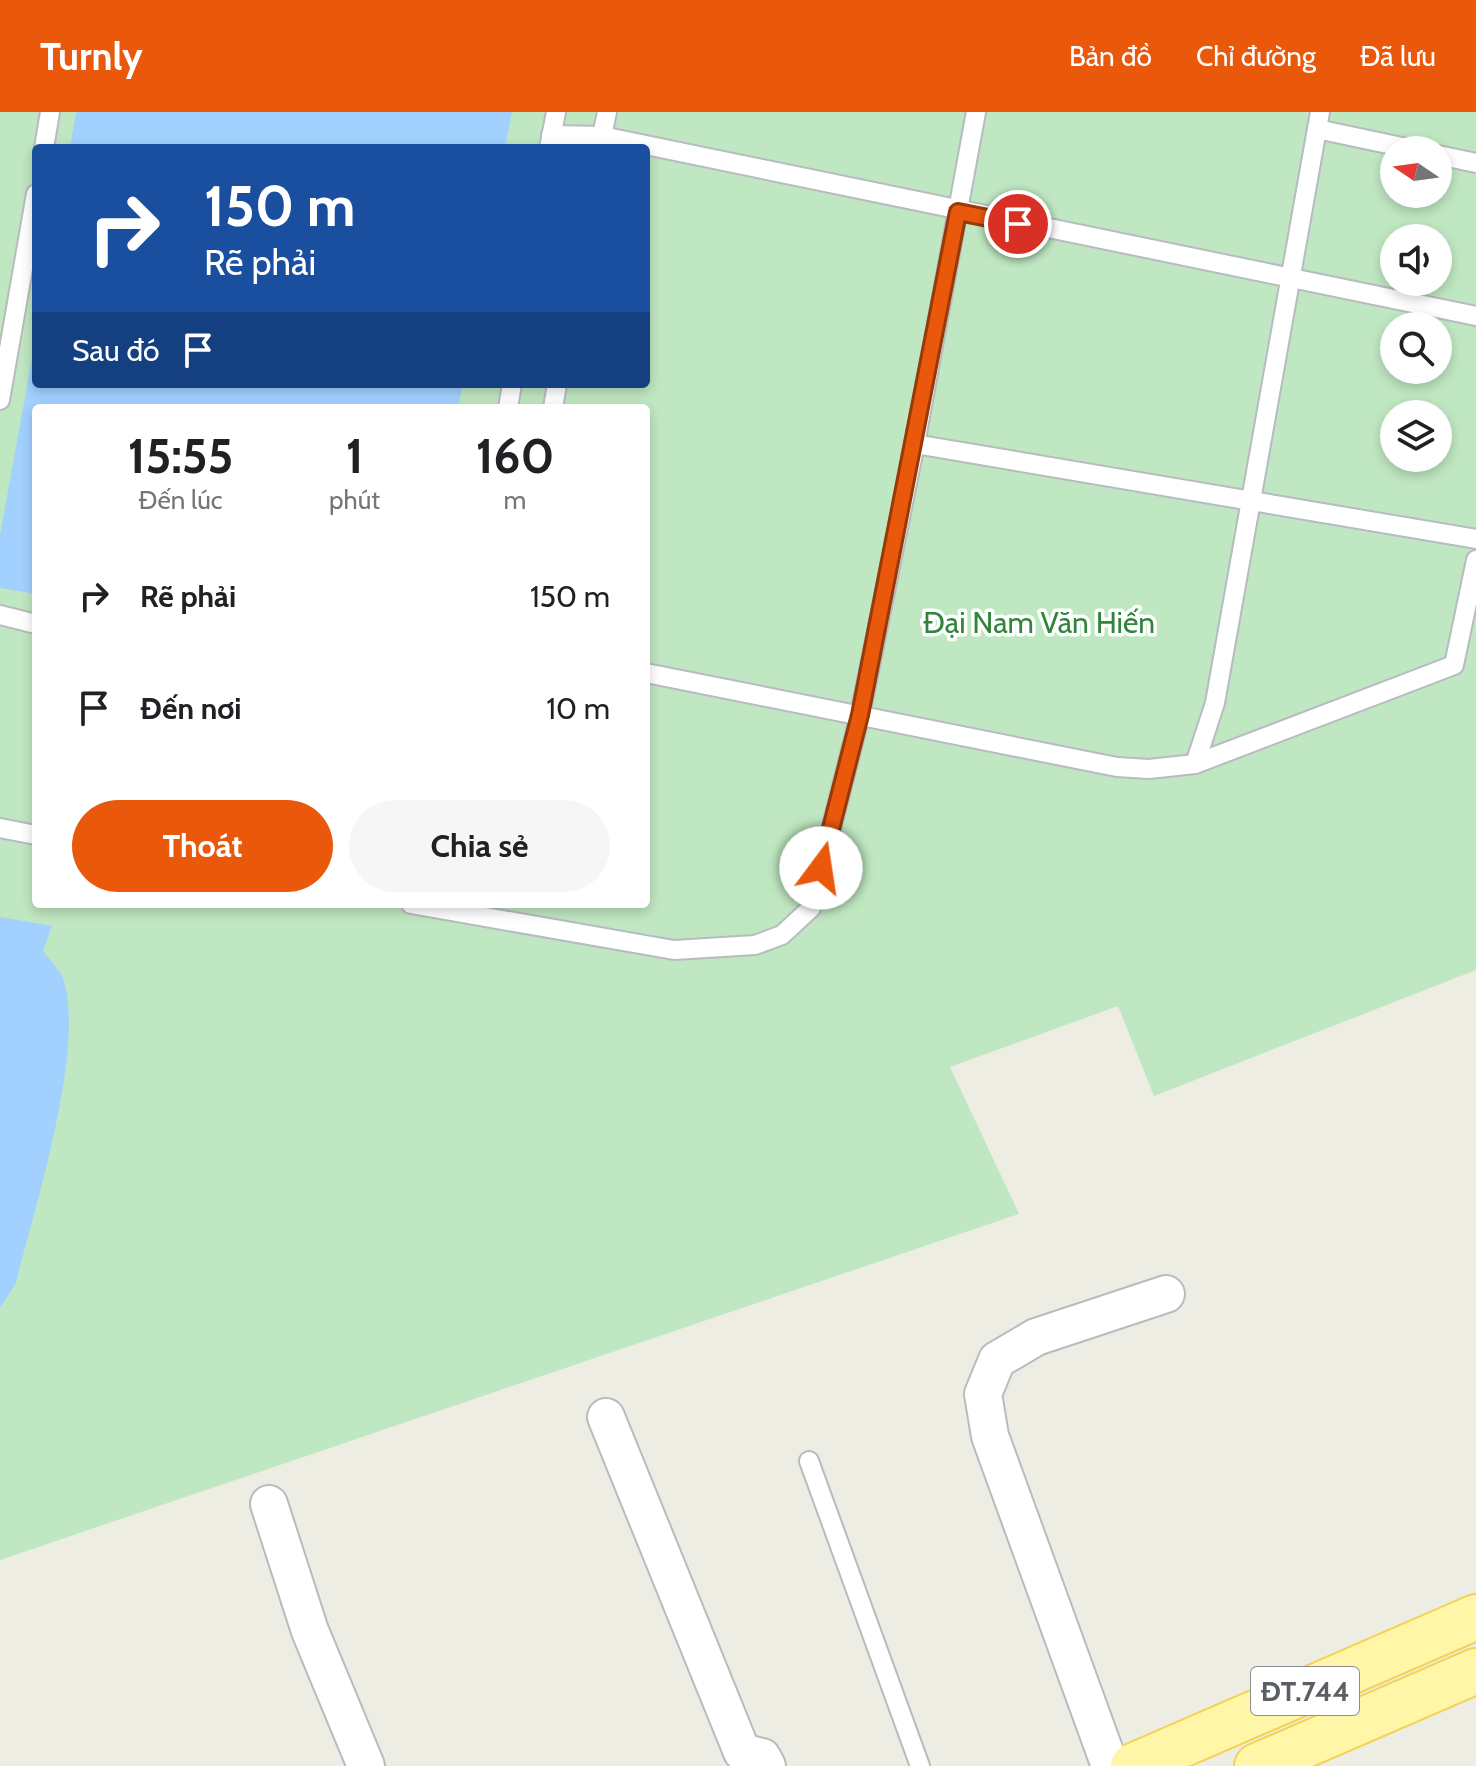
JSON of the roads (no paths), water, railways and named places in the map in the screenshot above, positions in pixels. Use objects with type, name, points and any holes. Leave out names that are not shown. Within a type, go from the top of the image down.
[{"type":"main road","name":"ĐT.744","points":[[1133,1766],[1476,1617]]},
{"type":"main road","name":"ĐT.744","points":[[1257,1766],[1476,1671]]},
{"type":"street","points":[[1110,1766],[995,1450],[983,1394],[997,1360],[1036,1337],[1166,1294]]},
{"type":"street","points":[[606,1417],[742,1752],[762,1757],[767,1766]]},
{"type":"street","points":[[269,1504],[310,1631],[366,1766]]},
{"type":"lane","points":[[45,144],[50,112]]},
{"type":"lane","points":[[556,112],[550,142],[601,142],[607,112]]},
{"type":"lane","points":[[434,908],[674,950],[755,945],[782,935],[811,908],[860,715],[915,444],[976,112]]},
{"type":"lane","points":[[1195,764],[1215,703],[1318,121],[1380,139]]},
{"type":"lane","points":[[650,152],[1476,316]]},
{"type":"lane","points":[[1452,158],[1476,163]]},
{"type":"lane","points":[[0,400],[32,217]]},
{"type":"lane","points":[[915,444],[1476,539]]},
{"type":"lane","points":[[650,674],[1117,767],[1149,769],[1195,764],[1454,665],[1476,560]]},
{"type":"lane","points":[[0,615],[32,623]]},
{"type":"lane","points":[[0,828],[32,834]]},
{"type":"lane","points":[[809,1461],[920,1766]]},
{"type":"water","points":[[76,112],[512,112],[506,144],[71,144]]},
{"type":"water","points":[[32,358],[32,388],[462,388],[459,404],[32,404],[32,593],[0,588],[0,535]]},
{"type":"water","points":[[0,917],[52,926],[43,951],[63,977],[69,1011],[68,1047],[55,1131],[16,1283],[0,1308]]},
{"type":"park label","name":"Đại Nam Văn Hiến","points":[[1039,622]]}]
